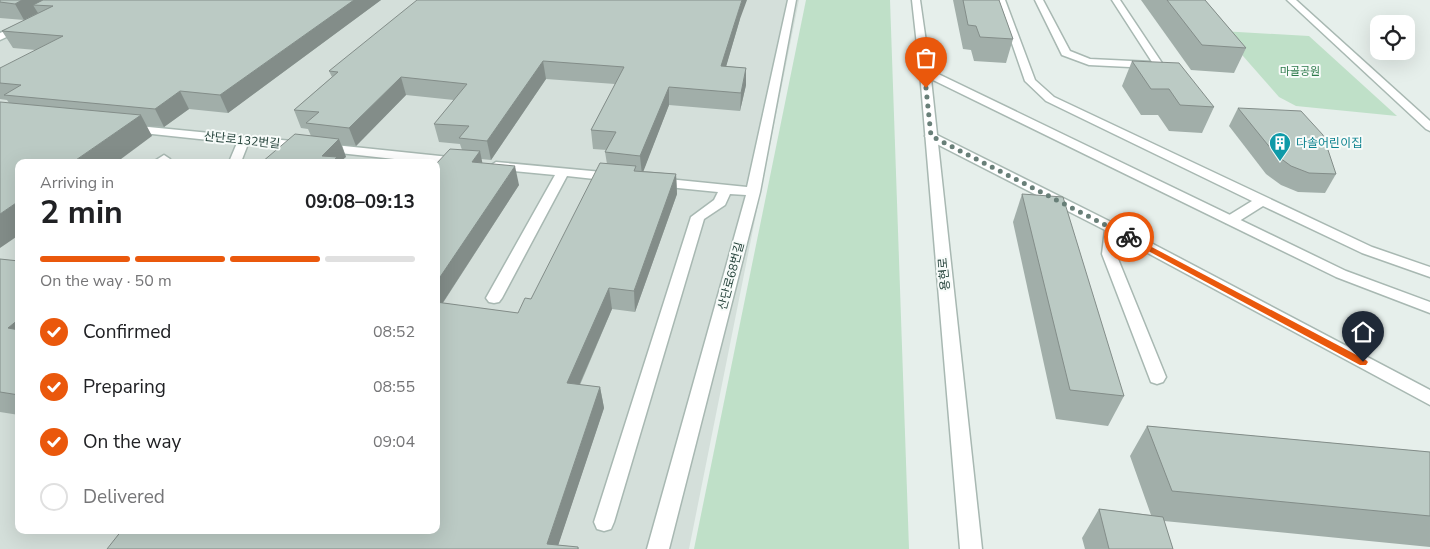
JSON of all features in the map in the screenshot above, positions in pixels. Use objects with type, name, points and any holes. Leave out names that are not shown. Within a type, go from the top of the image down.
[{"type":"street","name":"산단로68번길","points":[[658,549],[753,192],[792,0]]},
{"type":"street","name":"용현로","points":[[916,0],[925,72],[971,549]]},
{"type":"street","points":[[1001,0],[1030,82],[1050,99],[1367,250],[1430,272]]},
{"type":"street","points":[[1039,0],[1066,54],[1088,62],[1159,66]]},
{"type":"street","points":[[1116,0],[1159,66],[1171,81]]},
{"type":"street","points":[[1290,0],[1430,127]]},
{"type":"street","points":[[0,37],[34,21]]},
{"type":"street","points":[[925,72],[1341,274],[1430,308]]},
{"type":"street","name":"산단로132번길","points":[[117,127],[409,159]]},
{"type":"street","points":[[931,136],[1112,228],[1430,398]]},
{"type":"street","points":[[236,159],[244,140]]},
{"type":"street","name":"산단로132번길","points":[[440,162],[623,178]]},
{"type":"street","points":[[494,298],[563,172]]},
{"type":"street","points":[[643,180],[753,192]]},
{"type":"street","points":[[604,522],[698,217],[720,202],[726,189]]},
{"type":"street","points":[[1231,220],[1261,201]]},
{"type":"street","points":[[1112,228],[1109,254],[1157,377]]},
{"type":"shaded area","points":[[0,0],[799,0],[689,549],[0,549]]},
{"type":"green space","points":[[806,0],[890,0],[909,549],[694,549]]},
{"type":"green space","name":"마골공원","points":[[1221,31],[1309,36],[1397,116],[1296,106],[1279,97]]},
{"type":"building","points":[[0,0],[22,0],[15,4],[0,2]]},
{"type":"building","points":[[43,0],[354,0],[220,95],[180,91],[155,109],[4,95],[21,85],[0,83],[0,68],[63,36],[2,31],[53,6],[33,5]]},
{"type":"building","points":[[417,0],[742,0],[721,66],[746,68],[741,93],[669,87],[640,156],[605,152],[616,132],[591,130],[624,67],[543,61],[487,141],[459,138],[469,126],[434,124],[467,84],[401,77],[349,128],[306,123],[319,112],[294,110],[338,72],[329,71]]},
{"type":"building","points":[[963,0],[999,0],[1013,39],[980,37],[976,26],[968,25]]},
{"type":"building","points":[[1167,0],[1205,0],[1246,48],[1202,45]]},
{"type":"building","points":[[1132,61],[1179,63],[1214,107],[1180,105],[1169,89],[1151,89]]},
{"type":"building","points":[[0,102],[141,115],[77,159],[15,159],[15,204],[0,214]]},
{"type":"building","points":[[1238,108],[1301,111],[1323,135],[1336,174],[1309,173],[1291,166],[1276,155]]},
{"type":"building","points":[[295,134],[339,139],[322,156],[337,157],[335,159],[266,159]]},
{"type":"building","points":[[450,149],[480,151],[472,162],[515,166],[440,277],[440,160]]},
{"type":"building","points":[[600,163],[636,166],[634,171],[676,174],[634,291],[609,288],[567,383],[600,387],[547,544],[578,547],[578,549],[107,549],[119,534],[440,534],[440,303],[518,313],[525,298],[531,299]]},
{"type":"building","points":[[1022,194],[1063,197],[1124,396],[1070,390]]},
{"type":"building","points":[[0,259],[15,261],[15,322],[8,328],[15,329],[15,394],[0,392]]},
{"type":"building","points":[[1147,426],[1430,452],[1430,516],[1172,491]]},
{"type":"building","points":[[1099,509],[1163,517],[1173,549],[1109,549]]},
{"type":"way so far","points":[[926,88],[931,136],[1129,237]]},
{"type":"place","name":"다솔어린이집","points":[[1280,162]]},
{"type":"route","points":[[1129,237],[1363,362]]}]
